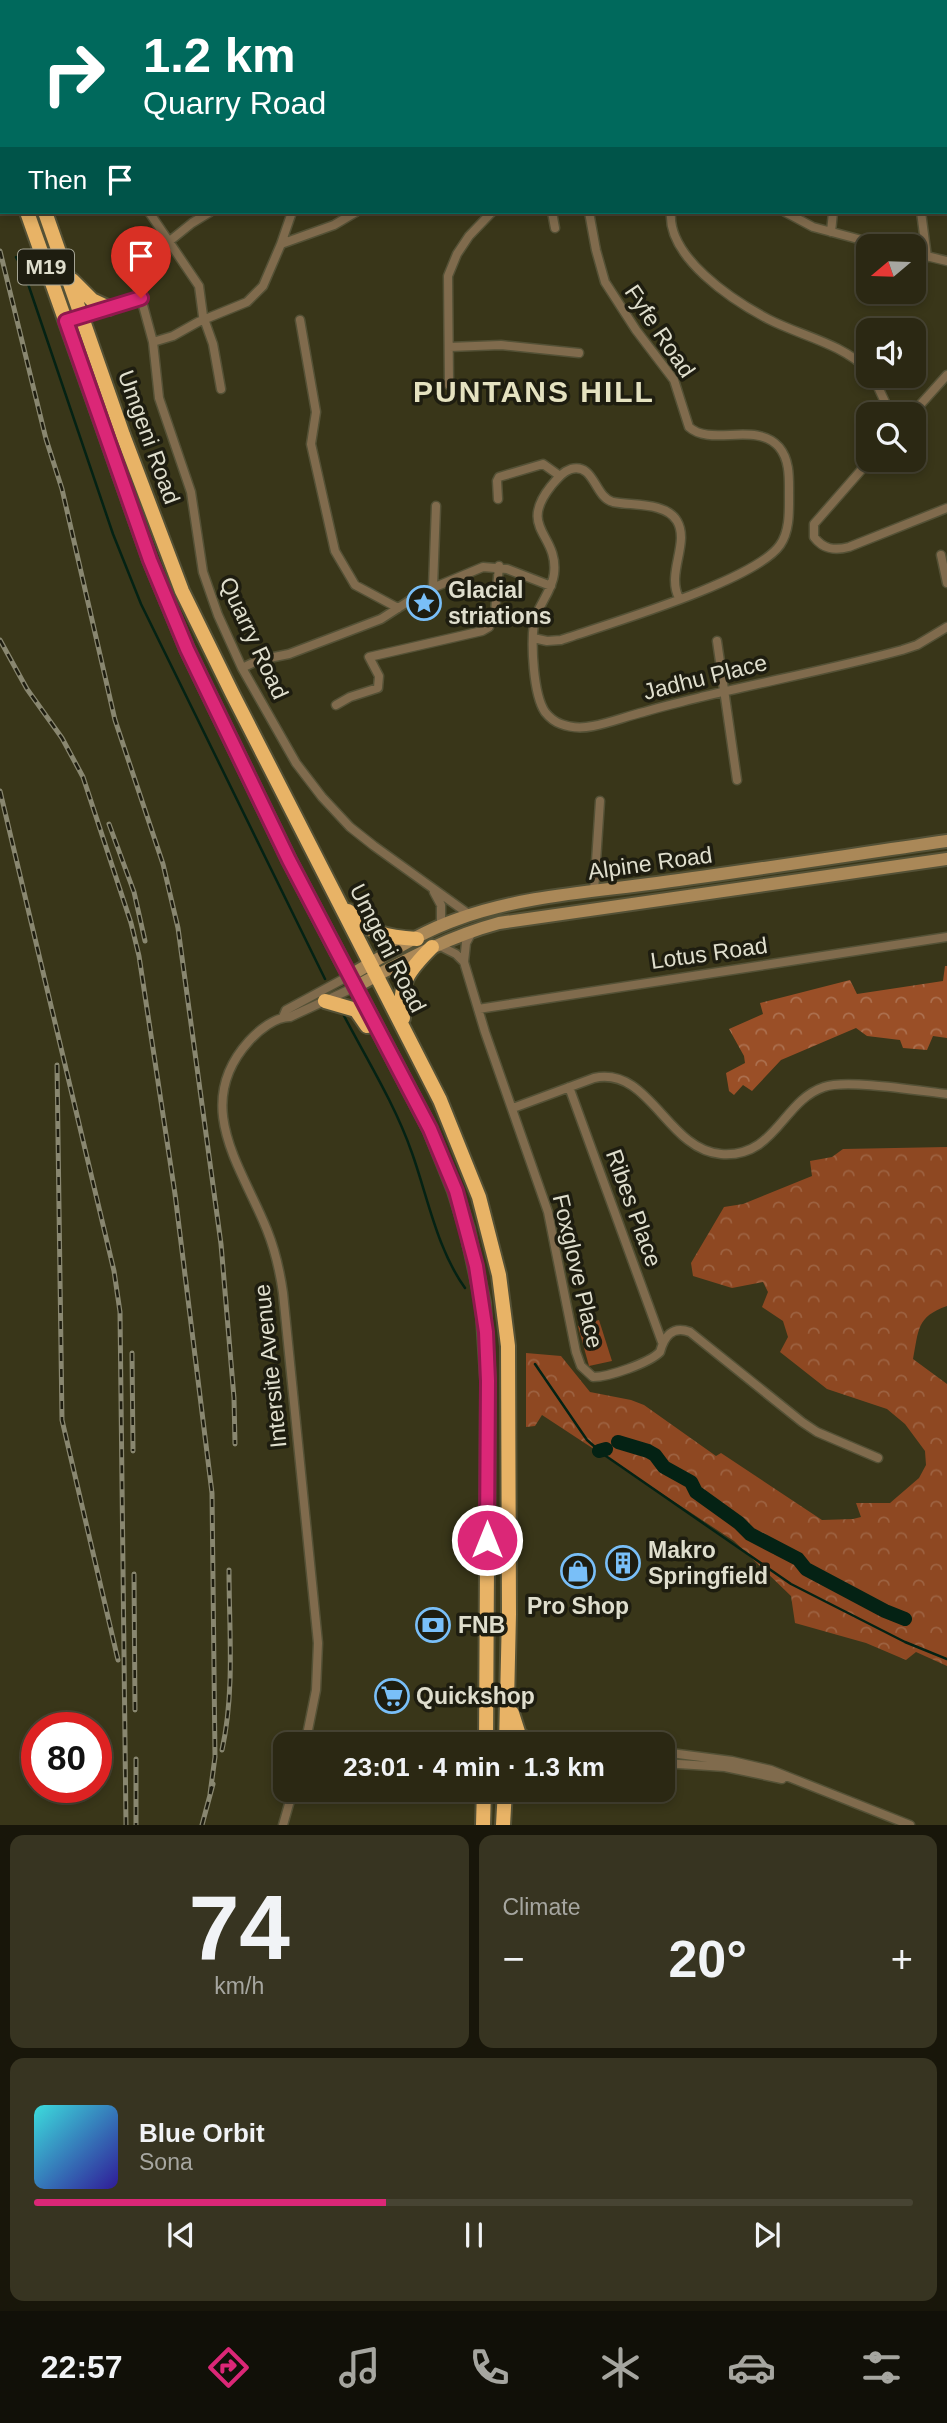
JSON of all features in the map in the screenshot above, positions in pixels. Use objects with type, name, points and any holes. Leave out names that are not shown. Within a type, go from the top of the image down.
[{"type":"highway","name":"Umgeni Road","points":[[28,214],[150,560],[187,649],[289,860],[430,1129],[456,1191],[481,1290],[486,1332],[486,1732]]},
{"type":"highway","name":"Umgeni Road","points":[[46,214],[122,435],[182,591],[440,1100],[479,1196],[499,1275],[508,1346],[506,1732]]},
{"type":"highway","points":[[69,276],[92,300],[109,307]]},
{"type":"highway","points":[[339,903],[362,925],[377,934],[417,939]]},
{"type":"highway","points":[[404,1028],[400,1002],[405,979],[411,969],[435,946]]},
{"type":"highway","points":[[325,1001],[350,1007],[361,1016],[430,1129]]},
{"type":"highway","points":[[507,1695],[518,1732]]},
{"type":"highway","points":[[477,1802],[483,1821]]},
{"type":"highway","points":[[483,1821],[484,1802]]},
{"type":"highway","points":[[503,1823],[504,1802]]},
{"type":"highway","points":[[503,1823],[509,1802]]},
{"type":"main road","name":"Alpine Road","points":[[374,970],[417,939],[441,926],[470,915],[539,899],[947,841]]},
{"type":"main road","name":"Alpine Road","points":[[374,970],[473,930],[535,917],[947,859]]},
{"type":"main road","points":[[793,865],[796,873],[819,877]]},
{"type":"main road","points":[[352,982],[374,970]]},
{"type":"street","points":[[150,214],[197,283],[213,344],[221,389]]},
{"type":"street","points":[[169,242],[207,214]]},
{"type":"street","points":[[153,342],[173,336],[205,319],[239,306],[255,295],[262,286],[281,244],[291,214]]},
{"type":"street","points":[[281,244],[334,225],[353,214]]},
{"type":"street","points":[[449,385],[449,270],[469,236],[490,214]]},
{"type":"street","points":[[552,214],[555,228]]},
{"type":"street","name":"Fyfe Road","points":[[589,214],[605,282],[628,319],[674,380],[692,430],[702,435],[753,436],[778,445],[787,464],[788,524],[783,540],[768,558],[732,578],[679,598]]},
{"type":"street","points":[[671,214],[672,231],[681,248],[717,285],[768,319],[846,353],[856,361]]},
{"type":"street","points":[[788,214],[804,223],[856,239]]},
{"type":"street","points":[[831,232],[833,214]]},
{"type":"street","points":[[920,214],[927,257],[947,261]]},
{"type":"street","name":"Quarry Road","points":[[169,242],[135,269],[133,275],[153,342],[159,398],[188,480],[203,572],[218,615],[242,668],[296,762],[322,797],[366,840],[470,915]]},
{"type":"street","points":[[66,321],[141,298]]},
{"type":"street","points":[[300,320],[316,412],[311,444],[335,551],[355,585],[398,608]]},
{"type":"street","points":[[449,347],[501,345],[579,353]]},
{"type":"street","points":[[925,402],[944,385],[947,375]]},
{"type":"street","points":[[498,499],[499,477],[543,464],[560,476]]},
{"type":"street","points":[[571,469],[582,469],[591,476],[599,493],[607,500],[661,509],[673,515],[678,523],[681,533],[674,585],[679,598],[561,640],[547,641],[533,638],[534,622],[551,586],[554,564],[537,513],[539,504],[560,476],[571,469]]},
{"type":"street","points":[[859,472],[817,519],[813,528],[814,537],[822,545],[842,549],[947,508]]},
{"type":"street","points":[[433,587],[436,506]]},
{"type":"street","points":[[941,555],[947,583]]},
{"type":"street","points":[[242,668],[259,660],[289,654],[386,617],[433,587],[474,570],[499,566],[551,586]]},
{"type":"street","points":[[336,705],[350,697],[378,688],[379,676],[369,657],[482,631],[489,627],[495,612],[499,566]]},
{"type":"street","name":"Jadhu Place","points":[[533,638],[534,664],[544,710],[552,719],[570,727],[599,725],[725,691],[902,650],[917,645],[947,627]]},
{"type":"street","points":[[717,641],[737,780]]},
{"type":"street","points":[[594,892],[600,802]]},
{"type":"street","points":[[429,887],[440,899],[441,926]]},
{"type":"street","points":[[464,962],[466,943],[473,930]]},
{"type":"street","name":"Lotus Road","points":[[478,1009],[947,937]]},
{"type":"street","points":[[435,946],[456,954],[464,962]]},
{"type":"street","name":"Foxglove Place","points":[[464,962],[552,1224],[581,1366],[593,1377],[606,1376],[653,1358],[660,1352],[662,1342],[676,1330],[690,1332],[802,1422],[817,1432],[878,1458]]},
{"type":"street","name":"Intersite Avenue","points":[[283,1017],[290,1017],[325,1001],[352,982]]},
{"type":"street","name":"Intersite Avenue","points":[[308,1732],[316,1687],[318,1643],[282,1284],[268,1231],[226,1138],[222,1109],[229,1072],[239,1052],[253,1037],[283,1017],[286,1010],[352,982]]},
{"type":"street","points":[[513,1108],[599,1077],[620,1078],[634,1086],[685,1139],[702,1149],[720,1154],[740,1153],[757,1146],[766,1140],[804,1099],[828,1085],[947,1094]]},
{"type":"street","name":"Ribes Place","points":[[569,1087],[662,1342]]},
{"type":"street","points":[[675,1754],[732,1761],[771,1770],[910,1825]]},
{"type":"street","points":[[675,1764],[725,1767],[808,1784]]},
{"type":"street","points":[[283,1825],[290,1802]]},
{"type":"green space","points":[[945,966],[947,1038],[933,1036],[927,1050],[903,1048],[900,1040],[867,1036],[856,1028],[781,1060],[752,1091],[743,1085],[734,1095],[729,1091],[726,1073],[745,1063],[729,1029],[763,1014],[760,1003],[850,980],[857,994],[943,981]]},
{"type":"green space","points":[[947,1147],[947,1306],[924,1320],[918,1332],[913,1359],[947,1384],[947,1666],[916,1652],[906,1660],[866,1643],[795,1623],[791,1596],[734,1541],[542,1415],[535,1426],[526,1427],[526,1353],[561,1356],[590,1392],[644,1405],[716,1456],[721,1453],[822,1520],[861,1517],[856,1503],[890,1503],[919,1478],[926,1465],[925,1451],[905,1424],[887,1409],[827,1389],[780,1352],[788,1337],[783,1321],[762,1307],[768,1292],[763,1282],[732,1288],[693,1276],[691,1263],[724,1207],[743,1204],[812,1176],[810,1161],[832,1157],[843,1149]]},
{"type":"green space","points":[[599,1320],[612,1361],[589,1366],[578,1326]]},
{"type":"waterway","points":[[16,257],[23,269],[113,534],[141,604],[325,979]]},
{"type":"waterway","points":[[342,1012],[397,1117],[412,1153],[440,1240],[465,1288]]},
{"type":"waterway","points":[[535,1364],[587,1440],[603,1454],[791,1584],[905,1642],[947,1659]]},
{"type":"waterway","points":[[618,1442],[655,1455],[664,1467],[691,1482],[696,1492],[750,1534],[798,1559],[806,1569],[905,1619]]},
{"type":"waterway","points":[[599,1451],[606,1449]]},
{"type":"railway","points":[[0,251],[46,439],[62,489],[115,720],[163,864],[178,928],[221,1244],[234,1398],[235,1444]]},
{"type":"railway","points":[[0,640],[27,689],[62,738],[83,777],[131,923],[139,956],[175,1194],[212,1493],[215,1757],[210,1794]]},
{"type":"railway","points":[[0,791],[114,1271],[120,1312],[126,1825]]},
{"type":"railway","points":[[109,824],[134,892],[145,941]]},
{"type":"railway","points":[[57,1065],[62,1420],[118,1660]]},
{"type":"railway","points":[[132,1353],[133,1451]]},
{"type":"railway","points":[[222,1750],[230,1683],[229,1570]]},
{"type":"railway","points":[[134,1574],[135,1710]]},
{"type":"railway","points":[[136,1759],[136,1825]]},
{"type":"railway","points":[[202,1825],[213,1784]]},
{"type":"place","name":"Glacial striations","points":[[424,603]]},
{"type":"place","name":"Makro Springfield","points":[[623,1563]]},
{"type":"place","name":"Pro Shop","points":[[578,1571]]},
{"type":"place","name":"FNB","points":[[433,1625]]},
{"type":"place","name":"Quickshop","points":[[392,1696]]},
{"type":"district","name":"PUNTANS HILL","points":[[534,392]]},
{"type":"route","points":[[141,298],[66,321],[150,560],[212,705],[289,860],[430,1129],[456,1191],[476,1266],[486,1332],[487,1540]]}]
